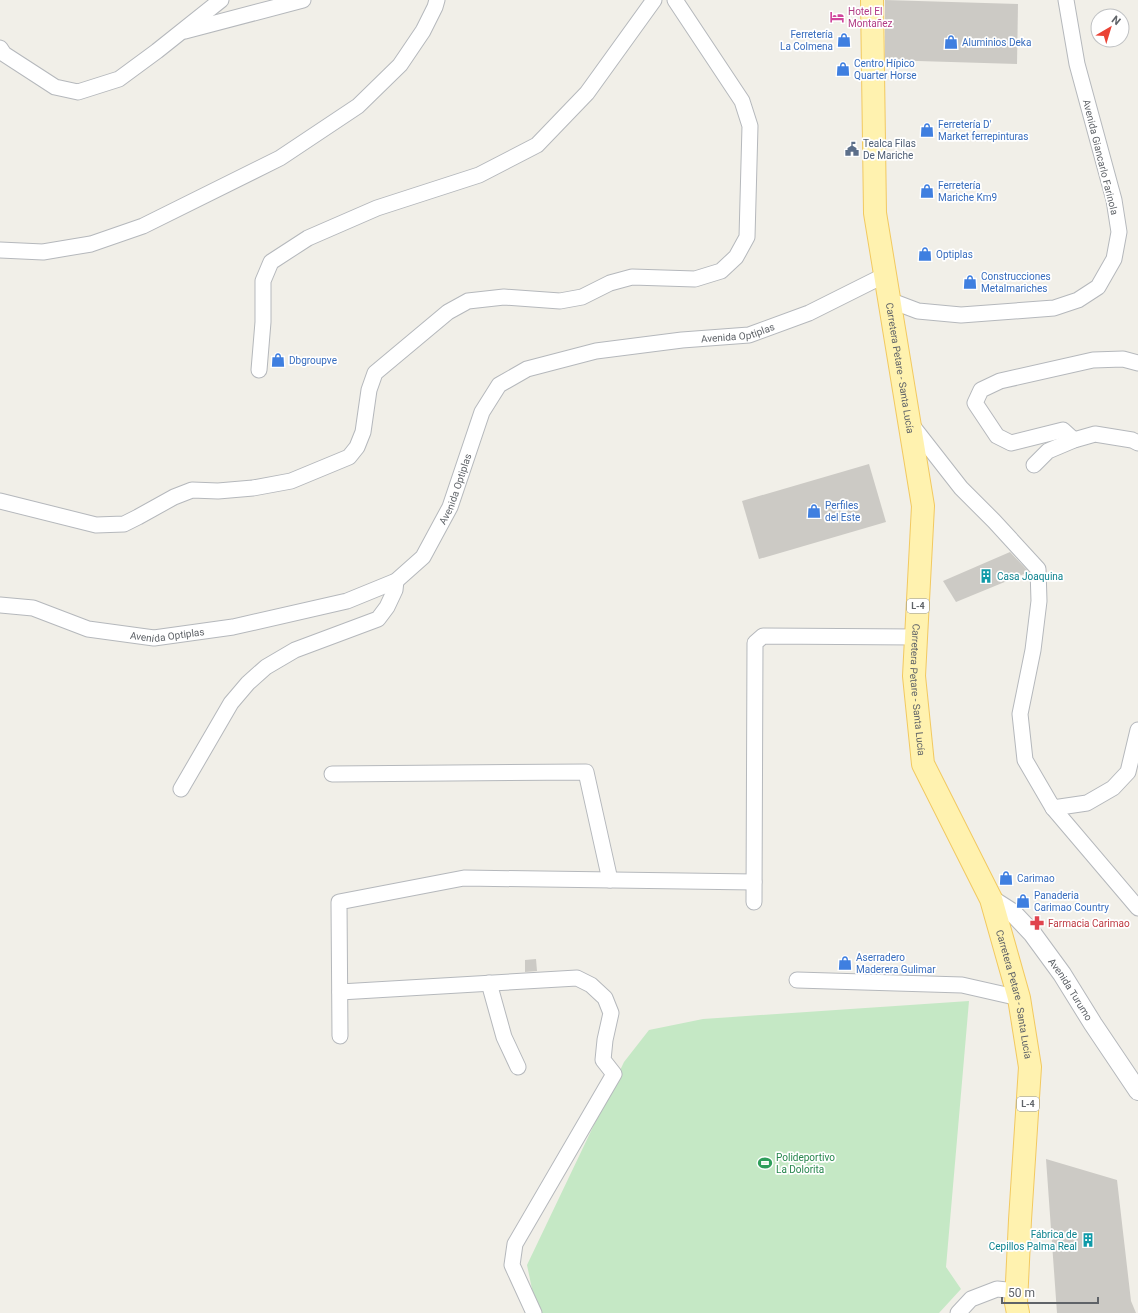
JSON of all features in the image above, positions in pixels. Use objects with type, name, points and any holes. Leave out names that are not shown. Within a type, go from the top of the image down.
[{"type":"main road","name":"Carretera Petare - Santa Lucía","points":[[872,0],[875,213],[923,506],[914,676],[923,764],[991,899],[1019,998],[1030,1067],[1020,1220],[1016,1303],[1018,1313]]},
{"type":"street","points":[[0,48],[4,54],[55,87],[78,92],[119,79],[221,0]]},
{"type":"street","points":[[180,33],[303,0]]},
{"type":"street","points":[[0,250],[43,252],[91,244],[143,226],[280,158],[358,106],[400,66],[423,31],[437,0]]},
{"type":"street","points":[[259,370],[263,322],[263,281],[271,262],[308,238],[377,208],[479,175],[537,145],[587,93],[654,0]]},
{"type":"street","points":[[0,501],[96,525],[124,524],[174,497],[192,490],[218,491],[254,488],[291,481],[350,457],[358,447],[363,432],[369,390],[375,373],[448,312],[468,301],[504,297],[560,301],[582,297],[610,283],[632,277],[695,279],[721,271],[736,257],[747,237],[750,126],[742,101],[675,0]]},
{"type":"street","name":"Avenida Giancarlo Farinola","points":[[889,300],[918,311],[961,315],[1054,308],[1078,300],[1098,287],[1114,259],[1119,232],[1114,200],[1077,64],[1066,0]]},
{"type":"street","name":"Avenida Optiplas","points":[[0,605],[33,608],[88,630],[154,638],[234,627],[348,601],[396,580],[423,557],[450,507],[482,412],[499,385],[527,369],[596,351],[682,340],[749,335],[809,313],[885,275]]},
{"type":"street","points":[[1074,440],[1063,430],[1011,444],[997,436],[975,403],[981,390],[1000,381],[1093,360],[1123,359],[1138,363]]},
{"type":"street","points":[[909,423],[961,488],[1038,569],[1039,601],[1033,650],[1020,714],[1025,760],[1053,808],[1138,908]]},
{"type":"street","points":[[1034,465],[1048,451],[1074,440],[1095,434],[1132,440],[1138,443]]},
{"type":"street","points":[[181,789],[231,703],[248,683],[266,667],[295,650],[378,619],[387,607],[395,590],[396,580]]},
{"type":"street","points":[[754,902],[755,643],[763,636],[916,637]]},
{"type":"street","points":[[1053,808],[1087,803],[1113,788],[1128,772],[1138,730]]},
{"type":"street","points":[[332,774],[586,772],[610,880]]},
{"type":"street","points":[[340,1036],[339,902],[464,878],[754,882]]},
{"type":"street","name":"Avenida Turumo","points":[[991,899],[1013,914],[1032,934],[1062,974],[1093,1024],[1138,1091]]},
{"type":"street","points":[[340,992],[577,978],[591,985],[605,998],[611,1013],[605,1040],[604,1060],[614,1074],[516,1244],[512,1265],[534,1313]]},
{"type":"street","points":[[797,980],[962,985],[1019,998]]},
{"type":"street","points":[[489,983],[504,1037],[518,1067]]},
{"type":"street","points":[[958,1313],[971,1299],[997,1289],[1017,1291]]},
{"type":"green space","name":"Polideportivo La Dolorita","points":[[969,1001],[946,1267],[961,1289],[939,1313],[537,1313],[527,1265],[624,1062],[649,1030],[703,1019]]},
{"type":"building","name":"Aluminios Deka","points":[[885,0],[1018,4],[1017,64],[885,60]]},
{"type":"building","name":"Perfiles del Este","points":[[869,464],[886,522],[759,559],[742,501]]},
{"type":"building","name":"Casa Joaquina","points":[[1010,552],[1029,572],[956,602],[943,581]]},
{"type":"building","points":[[536,959],[537,971],[525,972],[525,960]]},
{"type":"building","name":"Fábrica de Cepillos Palma Real","points":[[1046,1159],[1117,1180],[1131,1301],[1136,1313],[1057,1313]]},
{"type":"place","name":"Hotel El Montañez","points":[[837,17]]},
{"type":"place","name":"Ferretería La Colmena","points":[[844,40]]},
{"type":"place","name":"Aluminios Deka","points":[[951,42]]},
{"type":"place","name":"Centro Hípico Quarter Horse","points":[[843,69]]},
{"type":"place","name":"Ferretería D' Market ferrepinturas","points":[[927,130]]},
{"type":"place","name":"Tealca Filas De Mariche","points":[[852,149]]},
{"type":"place","name":"Ferretería Mariche Km9","points":[[927,191]]},
{"type":"place","name":"Optiplas","points":[[925,254]]},
{"type":"place","name":"Construcciones Metalmariches","points":[[970,282]]},
{"type":"place","name":"Dbgroupve","points":[[278,360]]},
{"type":"place","name":"Perfiles del Este","points":[[814,511]]},
{"type":"place","name":"Casa Joaquina","points":[[986,576]]},
{"type":"place","name":"Carimao","points":[[1006,878]]},
{"type":"place","name":"Panaderia Carimao Country","points":[[1023,901]]},
{"type":"place","name":"Farmacia Carimao","points":[[1037,923]]},
{"type":"place","name":"Aserradero Maderera Gulimar","points":[[845,963]]},
{"type":"place","name":"Polideportivo La Dolorita","points":[[765,1163]]},
{"type":"place","name":"Fábrica de Cepillos Palma Real","points":[[1088,1240]]}]
